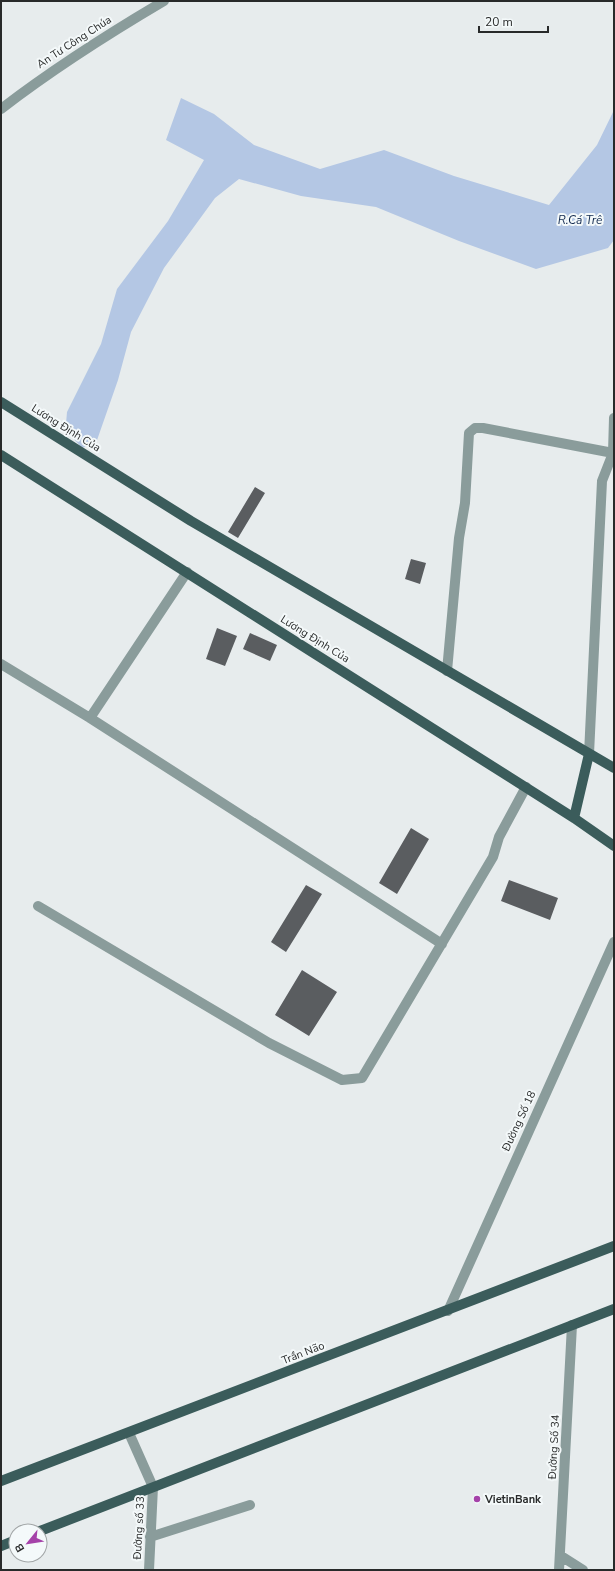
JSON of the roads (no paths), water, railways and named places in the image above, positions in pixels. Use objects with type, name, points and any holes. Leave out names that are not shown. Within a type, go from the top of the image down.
[{"type":"main road","name":"Lương Định Của","points":[[1,402],[191,521],[614,768]]},
{"type":"main road","name":"Lương Định Của","points":[[1,455],[526,787],[614,846]]},
{"type":"main road","points":[[574,818],[590,754]]},
{"type":"main road","name":"Trần Não","points":[[1,1481],[130,1433],[614,1246]]},
{"type":"main road","points":[[48,1528],[614,1309]]},
{"type":"street","name":"An Tư Công Chúa","points":[[1,109],[35,83],[109,33],[164,1]]},
{"type":"street","points":[[590,754],[602,481],[613,453],[614,418]]},
{"type":"street","points":[[447,671],[459,538],[465,503],[468,433],[474,428],[483,428],[613,453]]},
{"type":"street","points":[[90,718],[187,572]]},
{"type":"street","points":[[1,664],[90,718],[442,944]]},
{"type":"street","points":[[38,906],[269,1043],[342,1080],[362,1078],[493,857],[499,837],[526,787]]},
{"type":"street","name":"Đường Số 18","points":[[448,1311],[614,942]]},
{"type":"street","name":"Đường Số 34","points":[[559,1570],[561,1556],[572,1325]]},
{"type":"street","points":[[130,1433],[153,1487]]},
{"type":"street","name":"Đường số 33","points":[[149,1570],[153,1487]]},
{"type":"street","points":[[150,1537],[250,1505]]},
{"type":"street","points":[[561,1556],[582,1570]]},
{"type":"water","name":"R.Cá Trê","points":[[181,98],[214,114],[254,145],[320,169],[384,150],[454,176],[549,205],[597,145],[614,110],[614,240],[608,248],[536,269],[459,241],[376,207],[301,196],[239,179],[215,198],[164,268],[131,332],[118,380],[96,443],[82,448],[74,439],[66,424],[67,412],[101,344],[117,289],[168,221],[204,160],[166,140]]},
{"type":"place","name":"VietinBank","points":[[477,1499]]}]
